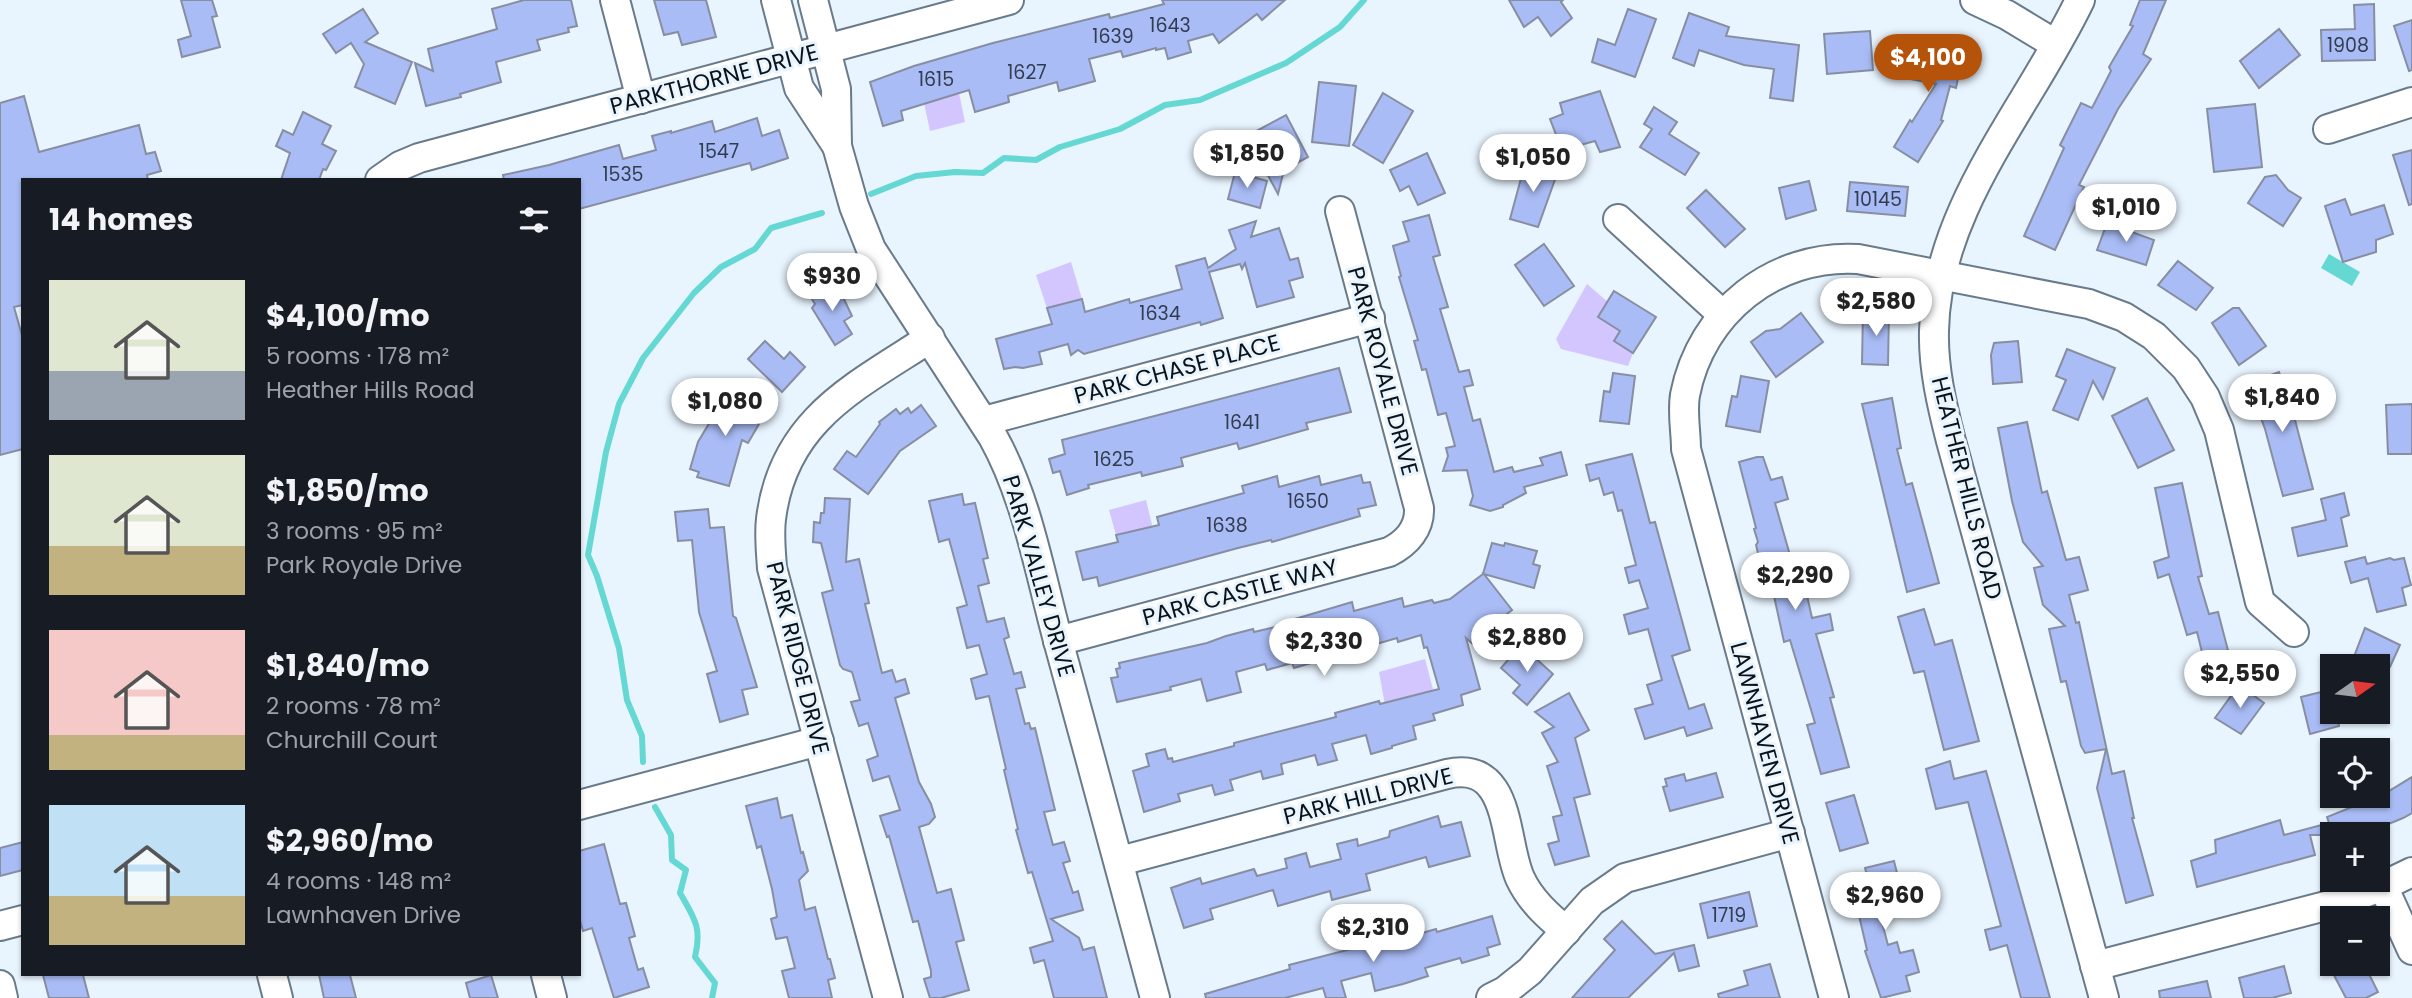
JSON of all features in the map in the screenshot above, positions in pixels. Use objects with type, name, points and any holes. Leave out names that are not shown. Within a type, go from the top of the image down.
[{"type":"street","points":[[615,0],[641,99]]},
{"type":"street","name":"PARK VALLEY DRIVE","points":[[776,0],[799,88],[837,146]]},
{"type":"street","name":"PARK VALLEY DRIVE","points":[[813,0],[836,89],[837,146],[853,206],[871,248],[1002,452],[1022,505],[1155,998]]},
{"type":"street","points":[[1975,0],[2007,15],[2055,44]]},
{"type":"street","name":"HEATHER HILLS ROAD","points":[[2080,0],[1965,204],[1941,275],[1934,331],[1938,379],[1949,430],[2104,998]]},
{"type":"street","name":"PARKTHORNE DRIVE","points":[[383,178],[400,166],[419,158],[993,2]]},
{"type":"street","points":[[2328,129],[2412,102]]},
{"type":"street","name":"PARK ROYALE DRIVE","points":[[1340,211],[1419,508],[1414,530]]},
{"type":"street","points":[[1618,219],[1723,315]]},
{"type":"street","name":"LAWNHAVEN DRIVE","points":[[1834,998],[1686,449],[1685,395],[1699,352],[1723,315],[1749,290],[1771,276],[1814,261],[1858,259],[2075,300],[2140,325],[2186,368],[2206,397],[2216,422],[2260,602],[2294,632]]},
{"type":"street","name":"PARK CHASE PLACE","points":[[984,421],[1370,318]]},
{"type":"street","name":"PARK RIDGE DRIVE","points":[[888,998],[772,568],[770,522],[778,486],[796,444],[825,409],[930,338]]},
{"type":"street","name":"PARK CASTLE WAY","points":[[1058,640],[1389,552],[1405,542],[1414,530]]},
{"type":"street","points":[[581,804],[819,741]]},
{"type":"street","name":"PARK HILL DRIVE","points":[[1120,861],[1461,772],[1480,778],[1496,792],[1502,805],[1521,880],[1545,913],[1566,931]]},
{"type":"street","points":[[1491,998],[1524,976],[1592,901],[1625,878],[1790,833]]},
{"type":"street","points":[[2390,883],[2412,872]]},
{"type":"street","points":[[2095,966],[2318,909],[2366,892]]},
{"type":"street","points":[[2386,892],[2412,950]]},
{"type":"street","points":[[0,926],[21,921]]},
{"type":"street","points":[[272,976],[278,998]]},
{"type":"street","points":[[546,976],[552,998]]},
{"type":"street","points":[[0,985],[3,998]]},
{"type":"shaded area","points":[[959,93],[965,122],[930,131],[924,103]]},
{"type":"shaded area","points":[[2329,254],[2360,272],[2352,286],[2321,268]]},
{"type":"shaded area","points":[[1071,262],[1082,299],[1047,308],[1036,275]]},
{"type":"shaded area","points":[[1587,284],[1608,302],[1598,318],[1620,331],[1614,341],[1633,353],[1628,366],[1561,349],[1556,339]]},
{"type":"shaded area","points":[[1146,500],[1154,533],[1145,528],[1116,535],[1109,510]]},
{"type":"shaded area","points":[[1425,659],[1434,693],[1385,705],[1379,672]]},
{"type":"building","points":[[181,0],[212,0],[217,16],[212,17],[220,47],[182,57],[178,40],[191,36]]},
{"type":"building","points":[[524,0],[571,0],[577,26],[568,28],[569,32],[537,40],[540,50],[496,62],[501,82],[426,106],[415,63],[433,71],[428,49],[497,29],[492,9]]},
{"type":"building","points":[[654,0],[706,0],[716,37],[682,45],[678,32],[664,35]]},
{"type":"building","points":[[1162,0],[1285,0],[1262,20],[1257,14],[1219,43],[1213,34],[1188,41],[1191,52],[1168,59],[1165,48],[1123,57],[1121,51],[1089,59],[1095,81],[1059,91],[1057,82],[1008,96],[1009,102],[975,112],[969,90],[901,111],[903,120],[883,126],[870,82],[993,43],[1109,14],[1110,18],[1164,4]]},
{"type":"building","points":[[1509,0],[1563,0],[1561,2],[1572,18],[1551,36],[1538,17],[1524,27]]},
{"type":"building","points":[[2140,0],[2166,0],[2143,54],[2151,59],[2118,109],[2079,185],[2084,187],[2055,250],[2024,236],[2064,148],[2060,145],[2081,103],[2092,108],[2111,71],[2109,67],[2133,26],[2130,25]]},
{"type":"building","points":[[2374,4],[2375,60],[2322,61],[2321,30],[2355,29],[2354,5]]},
{"type":"building","points":[[363,9],[378,33],[365,42],[412,62],[395,104],[355,87],[364,64],[351,43],[336,53],[323,34]]},
{"type":"building","points":[[1628,9],[1656,19],[1635,77],[1592,62],[1598,39],[1615,45]]},
{"type":"building","points":[[1689,13],[1729,27],[1726,36],[1799,45],[1793,101],[1770,98],[1774,69],[1744,65],[1699,50],[1694,66],[1673,58]]},
{"type":"building","points":[[2412,20],[2412,70],[2409,71],[2394,26]]},
{"type":"building","points":[[2279,29],[2300,55],[2259,88],[2240,61]]},
{"type":"building","points":[[1870,31],[1873,70],[1827,74],[1824,34]]},
{"type":"building","points":[[1907,43],[1963,54],[1956,88],[1950,86],[1941,120],[1943,121],[1918,162],[1894,147],[1936,84],[1900,77]]},
{"type":"building","points":[[1319,82],[1356,86],[1349,146],[1312,142]]},
{"type":"building","points":[[1600,91],[1620,147],[1600,152],[1595,141],[1562,150],[1550,119],[1563,114],[1560,103]]},
{"type":"building","points":[[1383,93],[1413,111],[1383,163],[1353,145]]},
{"type":"building","points":[[24,96],[39,152],[139,125],[146,154],[155,152],[161,171],[147,175],[148,178],[21,178],[21,305],[14,307],[21,332],[21,450],[0,455],[0,103]]},
{"type":"building","points":[[2255,104],[2262,167],[2214,172],[2207,109]]},
{"type":"building","points":[[1654,107],[1677,122],[1669,134],[1699,153],[1685,175],[1640,147],[1652,129],[1644,124]]},
{"type":"building","points":[[303,112],[331,126],[322,144],[336,151],[320,178],[282,178],[290,153],[276,146],[283,130],[293,135]]},
{"type":"building","points":[[1286,115],[1308,157],[1284,170],[1278,194],[1247,136]]},
{"type":"building","points":[[757,118],[762,136],[779,130],[788,158],[752,170],[750,163],[581,208],[581,178],[504,178],[503,175],[619,145],[623,159],[656,150],[652,136],[712,121],[715,132]]},
{"type":"building","points":[[2412,150],[2412,204],[2409,205],[2393,155]]},
{"type":"building","points":[[1427,153],[1445,193],[1418,205],[1409,186],[1400,191],[1390,170]]},
{"type":"building","points":[[1526,160],[1558,171],[1538,227],[1510,219]]},
{"type":"building","points":[[1235,172],[1267,181],[1260,208],[1228,199]]},
{"type":"building","points":[[2276,175],[2288,190],[2301,198],[2283,226],[2248,203],[2265,177]]},
{"type":"building","points":[[1809,181],[1816,210],[1786,219],[1779,188]]},
{"type":"building","points":[[1850,182],[1908,187],[1905,216],[1847,211]]},
{"type":"building","points":[[1706,190],[1745,229],[1725,247],[1687,208]]},
{"type":"building","points":[[2345,199],[2351,215],[2384,205],[2393,234],[2376,240],[2376,252],[2343,262],[2325,206]]},
{"type":"building","points":[[1429,215],[1440,255],[1433,257],[1448,307],[1440,309],[1459,372],[1469,370],[1473,385],[1464,387],[1473,421],[1480,419],[1494,472],[1512,467],[1514,472],[1543,465],[1540,458],[1561,452],[1567,475],[1524,487],[1526,493],[1503,507],[1490,511],[1470,505],[1473,496],[1467,470],[1443,471],[1448,456],[1446,448],[1455,446],[1446,413],[1438,415],[1426,369],[1422,370],[1414,341],[1418,340],[1399,277],[1401,276],[1393,246],[1409,241],[1403,222]]},
{"type":"building","points":[[1256,221],[1251,237],[1279,228],[1290,260],[1298,258],[1303,277],[1289,281],[1294,297],[1257,307],[1245,263],[1242,269],[1240,264],[1209,272],[1223,318],[1084,354],[1078,350],[1071,355],[1068,344],[1039,352],[1042,364],[1004,369],[996,339],[1052,324],[1047,308],[1082,299],[1085,312],[1129,299],[1130,303],[1182,289],[1176,266],[1205,258],[1208,268],[1236,249],[1229,230]]},
{"type":"building","points":[[2107,223],[2154,240],[2146,265],[2097,250]]},
{"type":"building","points":[[1544,244],[1574,286],[1544,306],[1515,265]]},
{"type":"building","points":[[2178,261],[2213,288],[2196,310],[2158,285]]},
{"type":"building","points":[[829,283],[835,292],[841,293],[852,316],[844,321],[852,334],[835,345],[812,308],[815,304],[810,296]]},
{"type":"building","points":[[1614,291],[1656,317],[1633,353],[1614,341],[1620,331],[1598,317]]},
{"type":"building","points":[[2233,308],[2239,308],[2266,346],[2239,365],[2212,323]]},
{"type":"building","points":[[1863,311],[1889,311],[1888,365],[1862,364]]},
{"type":"building","points":[[1801,313],[1823,342],[1776,377],[1751,342],[1766,331],[1780,329]]},
{"type":"building","points":[[765,341],[784,359],[790,352],[805,367],[782,392],[748,359]]},
{"type":"building","points":[[2018,341],[2022,382],[1993,384],[1991,355],[1994,343]]},
{"type":"building","points":[[2067,349],[2115,368],[2103,399],[2093,381],[2078,420],[2053,410],[2066,380],[2056,376]]},
{"type":"building","points":[[1339,368],[1351,412],[1306,423],[1308,429],[1239,449],[1237,443],[1181,458],[1183,466],[1142,476],[1141,472],[1088,485],[1089,488],[1067,495],[1060,471],[1053,473],[1049,459],[1065,454],[1062,440]]},
{"type":"building","points":[[2279,372],[2313,489],[2283,496],[2265,429],[2248,383]]},
{"type":"building","points":[[1613,373],[1635,376],[1629,424],[1600,421],[1604,391],[1610,392]]},
{"type":"building","points":[[1741,376],[1769,381],[1760,432],[1726,426],[1732,396],[1737,397]]},
{"type":"building","points":[[732,385],[758,401],[748,417],[759,424],[748,443],[742,440],[729,486],[697,477],[699,472],[690,469],[698,442]]},
{"type":"building","points":[[1892,398],[1901,448],[1897,449],[1906,485],[1912,483],[1939,583],[1907,592],[1862,404]]},
{"type":"building","points":[[2147,398],[2174,450],[2138,468],[2112,416]]},
{"type":"building","points":[[2412,404],[2412,454],[2388,454],[2386,405]]},
{"type":"building","points":[[921,405],[936,426],[900,451],[868,494],[834,469],[847,451],[856,457],[879,422],[896,409],[900,414],[908,408],[911,413]]},
{"type":"building","points":[[2027,422],[2042,493],[2047,491],[2066,560],[2079,557],[2088,590],[2069,595],[2076,623],[2079,622],[2112,774],[2124,771],[2132,818],[2153,895],[2126,903],[2097,788],[2106,749],[2085,753],[2081,746],[2066,681],[2061,682],[2049,629],[2065,626],[2043,605],[2034,568],[2043,566],[2023,542],[2012,501],[1998,428]]},
{"type":"building","points":[[1632,454],[1650,523],[1655,522],[1690,650],[1672,656],[1689,709],[1704,704],[1712,728],[1687,736],[1684,727],[1645,739],[1635,709],[1653,704],[1647,685],[1662,680],[1648,629],[1629,634],[1624,615],[1648,608],[1639,580],[1629,583],[1625,568],[1636,565],[1622,510],[1618,511],[1613,492],[1604,495],[1599,478],[1590,481],[1586,465]]},
{"type":"building","points":[[1763,457],[1771,480],[1782,477],[1788,499],[1775,503],[1798,583],[1804,582],[1812,618],[1830,614],[1833,630],[1816,634],[1834,697],[1830,698],[1849,767],[1821,774],[1807,725],[1815,723],[1790,640],[1784,642],[1769,573],[1763,574],[1756,545],[1756,528],[1739,462]]},
{"type":"building","points":[[1361,475],[1363,483],[1370,482],[1376,505],[1358,509],[1360,516],[1272,542],[1271,540],[1238,548],[1099,586],[1097,577],[1083,580],[1076,552],[1118,542],[1116,535],[1159,525],[1157,517],[1244,493],[1242,486],[1277,476],[1279,487],[1319,476],[1321,485]]},
{"type":"building","points":[[2182,483],[2202,576],[2198,577],[2209,614],[2218,612],[2231,662],[2206,668],[2197,632],[2187,635],[2169,574],[2158,578],[2154,562],[2169,557],[2155,488]]},
{"type":"building","points":[[2344,493],[2349,515],[2341,518],[2347,546],[2298,556],[2292,528],[2326,520],[2321,499]]},
{"type":"building","points":[[962,494],[964,505],[975,503],[988,558],[983,559],[989,583],[978,586],[987,622],[1004,618],[1009,637],[1004,639],[1014,674],[1021,672],[1025,687],[1016,689],[1025,724],[1029,723],[1031,729],[1035,728],[1055,810],[1044,812],[1053,845],[1064,842],[1070,861],[1063,863],[1073,893],[1078,891],[1083,910],[1051,919],[1079,938],[1083,950],[1094,947],[1107,998],[1054,998],[1044,960],[1034,963],[1030,948],[1053,941],[1032,872],[1028,873],[1016,830],[1018,829],[1004,770],[1006,769],[989,696],[976,699],[971,679],[987,674],[979,645],[967,648],[957,608],[967,605],[949,539],[939,542],[929,501]]},
{"type":"building","points":[[825,498],[850,499],[846,562],[859,559],[869,603],[865,604],[882,673],[892,670],[896,682],[905,679],[909,693],[895,698],[919,782],[935,817],[929,824],[919,827],[937,893],[951,889],[964,940],[956,942],[969,990],[941,998],[930,998],[924,979],[931,977],[931,971],[918,921],[913,922],[889,836],[887,837],[880,816],[900,810],[889,776],[873,781],[867,760],[878,756],[868,723],[859,726],[851,702],[860,700],[852,672],[840,665],[822,593],[833,590],[821,543],[813,542],[814,522],[820,523]]},
{"type":"building","points":[[708,509],[710,528],[724,527],[733,616],[736,618],[757,687],[742,690],[748,714],[720,722],[707,674],[717,671],[699,612],[692,540],[678,541],[675,512]]},
{"type":"building","points":[[1492,543],[1504,546],[1505,543],[1537,551],[1533,564],[1540,566],[1534,588],[1484,574],[1512,610],[1493,625],[1497,631],[1476,647],[1466,638],[1480,689],[1461,695],[1463,705],[1433,714],[1435,720],[1413,726],[1416,739],[1392,748],[1371,754],[1366,735],[1332,744],[1337,760],[1318,765],[1315,755],[1281,764],[1283,774],[1263,779],[1261,771],[1230,780],[1233,790],[1215,795],[1212,785],[1178,794],[1180,801],[1144,812],[1133,771],[1149,766],[1146,754],[1165,749],[1168,759],[1172,758],[1173,762],[1336,717],[1335,713],[1439,689],[1421,635],[1398,642],[1397,638],[1294,668],[1292,663],[1267,670],[1265,664],[1236,672],[1241,692],[1207,701],[1201,679],[1170,687],[1171,690],[1117,702],[1111,678],[1118,677],[1116,669],[1120,668],[1119,663],[1207,643],[1253,629],[1254,632],[1296,622],[1295,619],[1352,602],[1354,611],[1402,598],[1404,607],[1450,599],[1483,574]]},
{"type":"building","points":[[2365,557],[2367,564],[2390,558],[2404,558],[2411,585],[2402,588],[2406,605],[2377,612],[2368,578],[2351,583],[2345,562]]},
{"type":"building","points":[[1924,609],[1935,645],[1952,640],[1979,741],[1944,750],[1924,671],[1914,673],[1898,617]]},
{"type":"building","points":[[2365,628],[2400,645],[2390,667],[2390,654],[2355,654]]},
{"type":"building","points":[[1521,645],[1553,674],[1527,705],[1513,693],[1520,685],[1501,668]]},
{"type":"building","points":[[2239,685],[2264,703],[2241,734],[2215,718]]},
{"type":"building","points":[[2320,692],[2320,724],[2339,726],[2310,734],[2301,697]]},
{"type":"building","points":[[1569,693],[1589,730],[1575,738],[1590,794],[1574,798],[1589,856],[1555,865],[1548,844],[1559,841],[1553,817],[1562,815],[1547,766],[1558,762],[1542,733],[1554,727],[1535,712]]},
{"type":"building","points":[[1950,761],[1954,779],[1986,771],[2050,998],[2021,998],[2007,945],[1990,950],[1985,930],[2001,926],[1968,802],[1936,809],[1926,769]]},
{"type":"building","points":[[1716,773],[1723,797],[1670,811],[1663,787],[1667,786],[1665,779],[1684,774],[1686,781]]},
{"type":"building","points":[[2412,777],[2412,813],[2390,823],[2329,822],[2327,817],[2349,808],[2390,808],[2390,790]]},
{"type":"building","points":[[1854,795],[1868,843],[1840,851],[1826,803]]},
{"type":"building","points":[[777,798],[781,818],[792,815],[801,853],[803,852],[808,871],[799,880],[805,910],[815,907],[830,959],[835,978],[828,980],[832,998],[789,998],[782,971],[795,968],[787,937],[776,939],[771,919],[777,917],[772,889],[761,846],[757,848],[746,806]]},
{"type":"building","points":[[1438,816],[1441,827],[1461,822],[1470,856],[1429,867],[1426,857],[1366,874],[1370,890],[1332,900],[1330,891],[1278,906],[1273,890],[1210,909],[1213,919],[1184,928],[1171,888],[1200,878],[1202,884],[1254,869],[1257,876],[1287,868],[1285,859],[1306,853],[1310,867],[1341,859],[1337,844],[1357,839],[1358,846],[1389,837],[1390,831]]},
{"type":"building","points":[[2280,820],[2284,835],[2320,825],[2320,835],[2310,835],[2315,855],[2197,887],[2191,861],[2216,853],[2215,840]]},
{"type":"building","points":[[21,843],[21,871],[0,876],[0,848]]},
{"type":"building","points":[[604,844],[620,904],[626,903],[635,936],[629,938],[638,970],[643,968],[649,987],[614,998],[592,928],[583,931],[581,924],[581,850]]},
{"type":"building","points":[[1894,861],[1906,909],[1880,915],[1888,945],[1897,942],[1900,953],[1913,950],[1919,972],[1906,976],[1910,991],[1881,998],[1865,951],[1867,950],[1857,907],[1874,902],[1865,868]]},
{"type":"building","points":[[1749,892],[1757,926],[1708,938],[1700,904]]},
{"type":"building","points":[[1492,916],[1500,944],[1487,948],[1489,955],[1462,963],[1460,958],[1425,968],[1428,976],[1403,984],[1375,991],[1371,973],[1341,981],[1346,998],[1326,998],[1323,988],[1285,998],[1206,998],[1205,994],[1290,969],[1289,965],[1386,940],[1387,943],[1436,929],[1437,932]]},
{"type":"building","points":[[1622,921],[1655,954],[1694,945],[1699,966],[1679,971],[1674,953],[1628,998],[1572,998],[1615,950],[1604,939]]},
{"type":"building","points":[[1770,964],[1780,998],[1719,998],[1718,994],[1748,985],[1744,971]]},
{"type":"building","points":[[2284,966],[2291,993],[2272,998],[2244,998],[2239,978]]},
{"type":"building","points":[[43,976],[83,976],[89,998],[49,998]]},
{"type":"building","points":[[319,976],[350,976],[356,998],[324,998]]},
{"type":"building","points":[[491,976],[498,998],[470,998],[466,983]]},
{"type":"building","points":[[2334,976],[2370,976],[2378,992],[2366,998],[2346,998]]},
{"type":"building","points":[[2207,981],[2211,998],[2160,998],[2159,991]]},
{"type":"waterway","points":[[871,194],[916,176],[955,172],[983,173],[1004,158],[1036,160],[1060,147],[1120,129],[1165,105],[1200,100],[1286,63],[1340,27],[1364,0]]},
{"type":"waterway","points":[[643,762],[642,736],[627,700],[619,648],[588,555],[606,452],[619,404],[643,358],[694,293],[721,267],[755,249],[771,228],[822,213]]},
{"type":"waterway","points":[[655,807],[671,835],[672,860],[686,870],[680,893],[696,924],[698,938],[695,957],[715,983],[712,998]]}]
